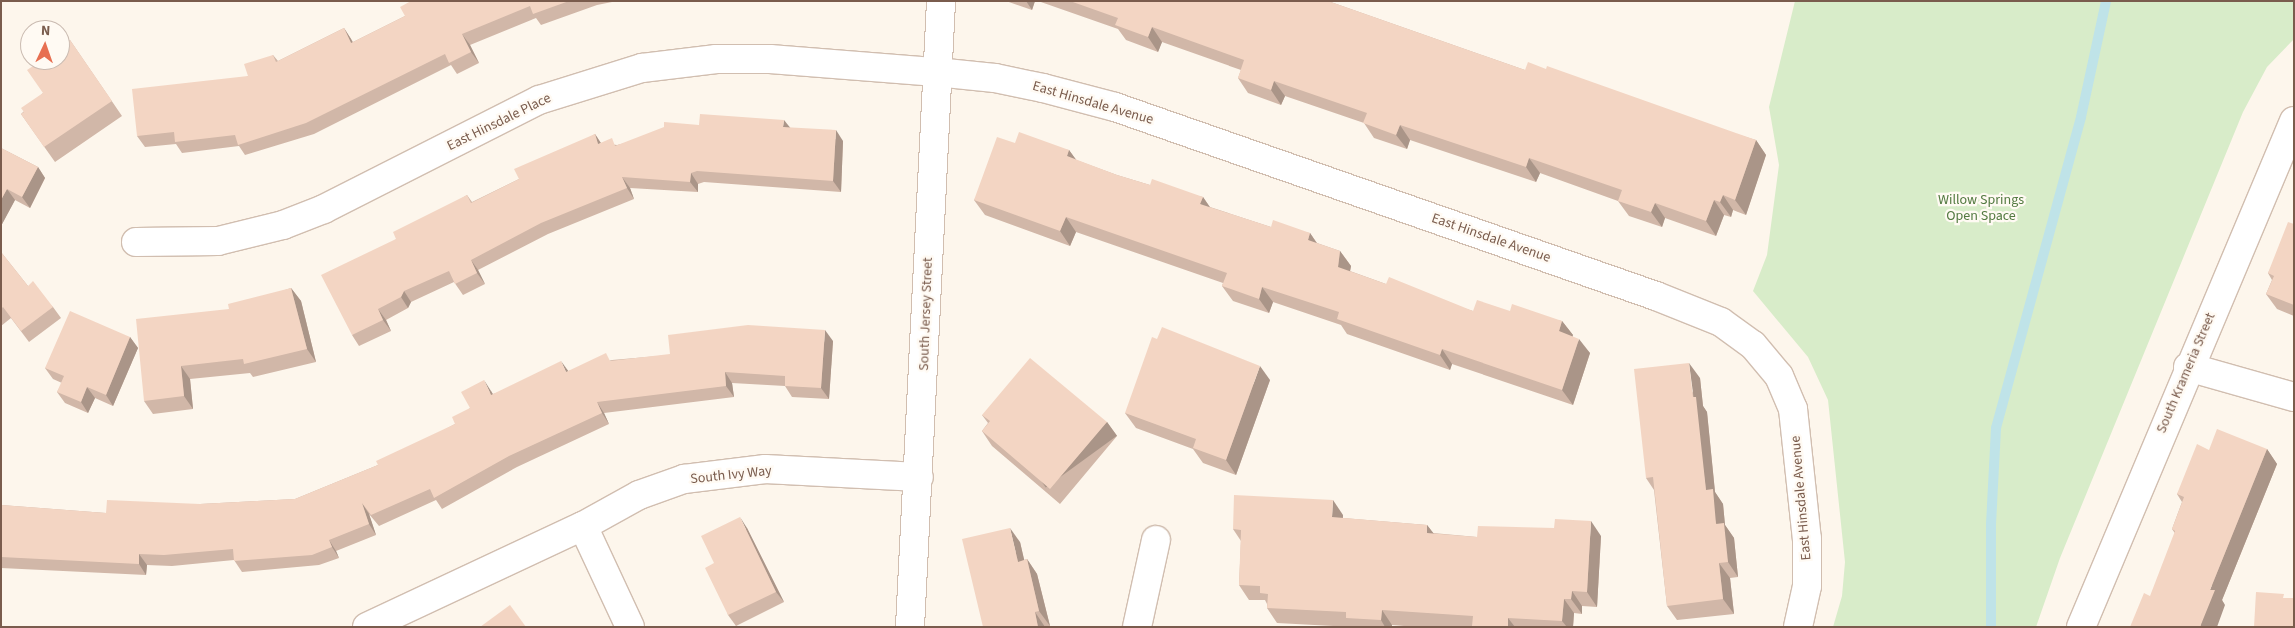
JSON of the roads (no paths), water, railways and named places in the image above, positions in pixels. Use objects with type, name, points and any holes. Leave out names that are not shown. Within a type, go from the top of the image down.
[{"type":"street","name":"South Jersey Street","points":[[910,627],[919,477],[936,72],[941,1]]},
{"type":"street","name":"East Hinsdale Place","points":[[136,242],[218,241],[282,225],[324,209],[539,100],[590,82],[642,68],[716,59],[761,59],[936,72]]},
{"type":"street","name":"East Hinsdale Avenue","points":[[936,72],[996,78],[1115,106],[1656,296],[1721,322],[1753,345],[1779,376],[1793,410],[1808,539],[1807,586],[1798,627]]},
{"type":"street","name":"South Krameria Street","points":[[2081,627],[2188,367],[2294,121]]},
{"type":"street","points":[[2188,367],[2294,397]]},
{"type":"street","name":"South Ivy Way","points":[[367,627],[583,526],[639,495],[684,480],[765,469],[919,477]]},
{"type":"street","points":[[583,526],[630,627]]},
{"type":"street","points":[[1137,627],[1156,540]]},
{"type":"waterway","points":[[1991,627],[1991,524],[1996,428],[2081,117],[2106,1]]},
{"type":"park label","name":"Willow Springs Open Space","points":[[1981,208]]}]
